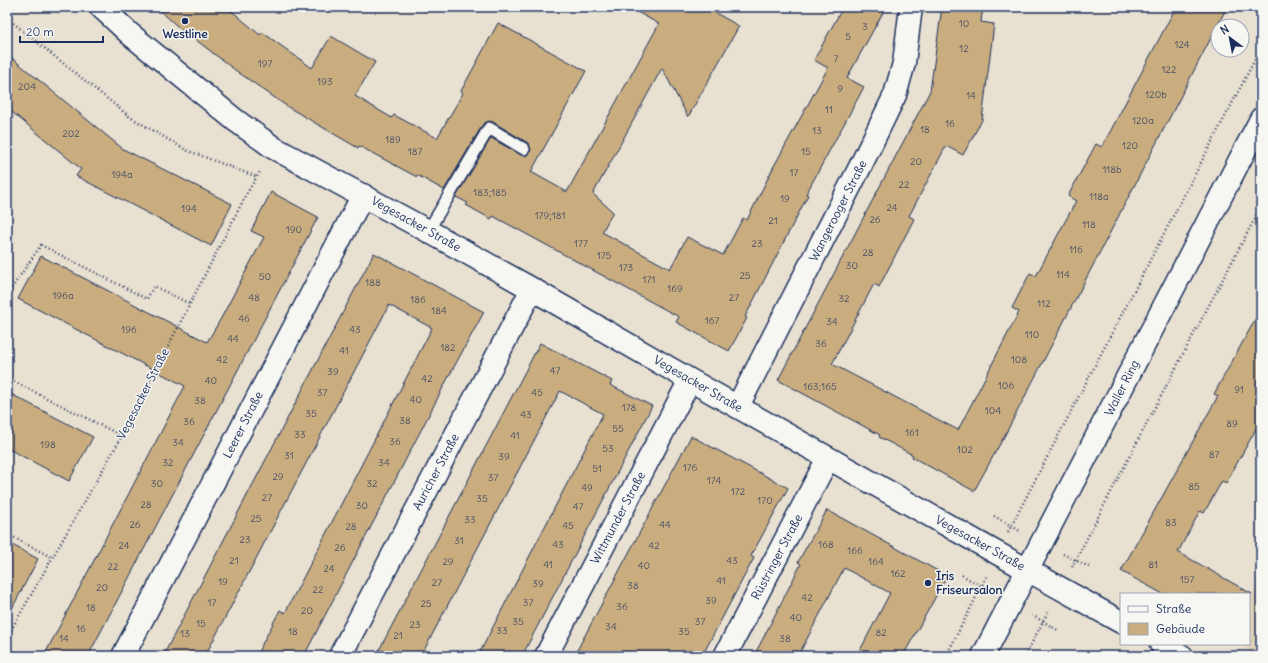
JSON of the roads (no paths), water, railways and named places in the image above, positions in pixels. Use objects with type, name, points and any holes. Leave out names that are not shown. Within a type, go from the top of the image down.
[{"type":"street","name":"Vegesacker Straße","points":[[101,7],[130,34],[235,120],[274,148],[532,288],[690,380],[1120,621]]},
{"type":"street","name":"Wangerooger Straße","points":[[738,406],[860,167],[895,95],[904,63],[911,7]]},
{"type":"street","name":"Waller Ring","points":[[982,656],[1261,119]]},
{"type":"street","name":"Leerer Straße","points":[[123,656],[363,195]]},
{"type":"street","name":"Auricher Straße","points":[[340,656],[532,288]]},
{"type":"street","name":"Wittmunder Straße","points":[[546,656],[690,380]]},
{"type":"street","name":"Rüstringer Straße","points":[[725,656],[828,458]]},
{"type":"street","points":[[1163,645],[1182,656]]},
{"type":"lane","points":[[428,231],[489,128],[524,148]]},
{"type":"place","name":"Westline","points":[[185,21]]},
{"type":"place","name":"Iris Friseursalon","points":[[928,583]]}]
